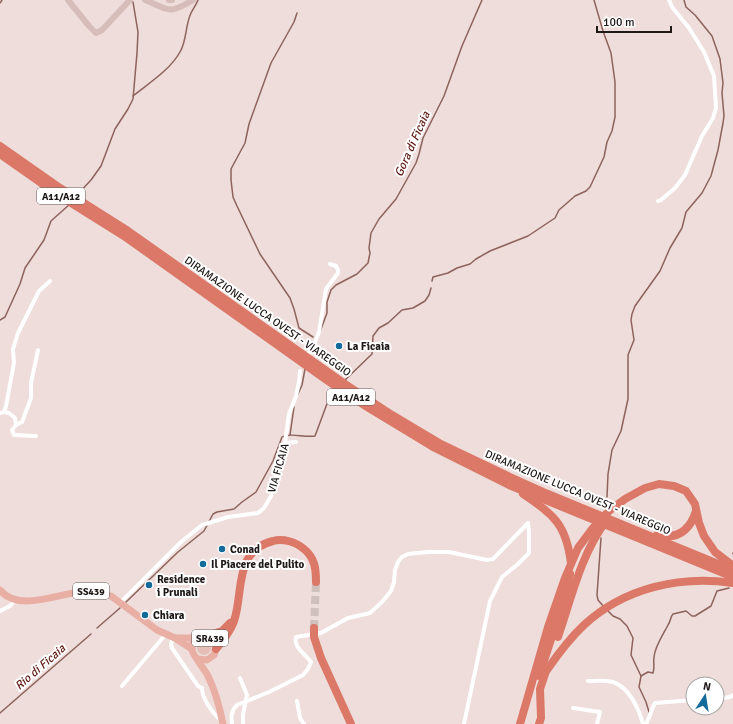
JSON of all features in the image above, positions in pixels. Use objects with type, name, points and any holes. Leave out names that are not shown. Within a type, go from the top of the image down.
[{"type":"highway","name":"DIRAMAZIONE LUCCA OVEST - VIAREGGIO","points":[[0,146],[226,304],[316,373],[364,405],[435,448],[542,495],[714,565],[733,570]]},
{"type":"highway","name":"DIRAMAZIONE LUCCA OVEST - VIAREGGIO","points":[[0,154],[57,194],[126,234]]},
{"type":"highway","name":"DIRAMAZIONE LUCCA OVEST - VIAREGGIO","points":[[488,470],[509,485],[542,495],[626,525],[714,565],[733,576]]},
{"type":"highway","points":[[539,724],[541,718],[540,689],[553,656],[586,553],[596,533],[619,505],[630,495],[645,488],[659,484],[674,486],[686,491],[693,499],[701,528],[710,545],[715,552],[733,566]]},
{"type":"highway","points":[[509,485],[548,512],[560,524],[566,536],[572,567],[564,600],[533,693],[527,702]]},
{"type":"highway","points":[[520,724],[553,614],[565,578],[578,548],[593,528],[609,511],[619,505]]},
{"type":"highway","points":[[626,525],[660,536],[674,535],[684,531],[691,525],[696,510]]},
{"type":"highway","points":[[216,649],[226,637],[232,626],[244,566],[253,551],[268,542],[275,540],[287,541],[302,548],[314,562],[316,582]]},
{"type":"highway","points":[[553,656],[565,646],[584,625],[610,605],[626,596],[646,588],[668,583],[687,581],[733,583]]},
{"type":"highway","points":[[207,636],[222,631],[230,622],[236,611]]},
{"type":"highway","points":[[315,632],[314,637],[321,658],[351,724]]},
{"type":"main road","points":[[0,590],[8,597],[15,600]]},
{"type":"main road","name":"SS439","points":[[15,600],[33,601],[91,591],[106,595],[120,603],[157,630],[192,649]]},
{"type":"main road","name":"SR439","points":[[174,638],[197,638],[207,636],[214,641],[216,649],[212,657],[210,680]]},
{"type":"main road","name":"SR439","points":[[197,638],[193,642],[193,655],[198,659],[205,660],[212,657]]},
{"type":"main road","points":[[198,659],[210,680],[223,722]]},
{"type":"street","points":[[68,0],[88,26],[96,33],[105,27],[130,0]]},
{"type":"street","points":[[145,0],[165,9],[172,10],[180,8],[194,0]]},
{"type":"street","points":[[658,201],[675,188],[685,176],[702,136],[713,118],[716,108],[714,76],[704,52],[672,7],[669,0]]},
{"type":"street","points":[[309,353],[319,332],[326,289],[338,273],[336,266],[330,264]]},
{"type":"street","points":[[16,425],[15,418],[9,414],[2,413],[6,406],[14,363],[14,349],[18,333],[40,289],[50,281]]},
{"type":"street","points":[[36,436],[14,435],[12,430],[16,425],[22,422],[31,398],[31,383],[38,350]]},
{"type":"street","name":"VIA FICAIA","points":[[120,603],[181,542],[202,525],[228,517],[258,513],[264,508],[271,496],[279,460],[285,443],[289,414],[296,396],[300,371]]},
{"type":"street","points":[[285,443],[296,442]]},
{"type":"street","points":[[232,724],[231,717],[233,708],[237,705],[269,692],[303,675],[308,669],[310,662],[298,648],[295,641],[296,637],[315,632],[348,618],[370,613],[382,602],[391,591],[394,582],[395,570],[402,557],[421,553],[449,552],[487,560],[493,559],[528,523],[529,553],[502,577],[490,600],[464,724]]},
{"type":"street","points":[[0,611],[10,606],[15,600]]},
{"type":"street","points":[[122,686],[166,634]]},
{"type":"street","points":[[174,638],[171,645],[172,648],[198,686],[202,688]]},
{"type":"street","points":[[240,678],[247,695],[243,714],[243,724]]},
{"type":"street","points":[[210,680],[202,688],[201,692],[218,718],[223,722]]},
{"type":"street","points":[[588,681],[608,681],[619,685],[632,697],[642,724]]},
{"type":"street","points":[[296,701],[300,718],[304,724]]},
{"type":"street","points":[[648,720],[655,703],[685,701]]},
{"type":"street","points":[[573,708],[600,712],[597,724]]},
{"type":"shaded area","points":[[204,641],[209,643],[211,648],[209,653],[204,655],[199,653],[197,648],[199,643]]},
{"type":"waterway","points":[[133,96],[159,76],[176,59],[185,38],[189,18],[198,0]]},
{"type":"waterway","name":"Gora di Ficaia","points":[[321,329],[327,313],[327,302],[331,290],[336,285],[357,274],[368,263],[371,233],[379,219],[396,199],[416,163],[423,138],[444,96],[462,46],[482,0]]},
{"type":"waterway","points":[[432,281],[433,277],[470,264],[490,251],[528,236],[555,218],[559,210],[575,196],[586,191],[590,187],[604,157],[615,117],[615,82],[611,53],[594,0]]},
{"type":"waterway","points":[[607,497],[608,474],[612,450],[621,431],[628,399],[628,355],[634,340],[631,320],[632,314],[635,306],[660,271],[670,248],[682,228],[686,212],[702,193],[711,176],[723,123],[723,83],[720,59],[712,36],[695,15],[686,7],[684,0]]},
{"type":"waterway","points":[[77,195],[91,180],[101,166],[115,129],[133,99],[138,32],[133,2]]},
{"type":"waterway","points":[[297,13],[294,22],[271,63],[249,124],[245,143],[231,169],[231,180],[233,197],[260,254],[290,298],[299,328],[313,337]]},
{"type":"waterway","points":[[0,320],[5,317],[20,284],[25,268],[44,240],[51,221],[70,204]]},
{"type":"waterway","points":[[345,380],[372,354],[373,336],[379,328],[388,323],[402,310],[413,308],[425,301],[431,288]]},
{"type":"waterway","name":"Gora di Ficaia","points":[[298,394],[302,385],[305,369]]},
{"type":"waterway","name":"Rio di Ficaia","points":[[126,602],[178,552],[204,531],[213,514],[234,509],[256,492],[273,461],[282,437],[289,435],[315,436],[331,393],[335,389]]},
{"type":"waterway","name":"Gora di Ficaia","points":[[290,435],[294,407]]},
{"type":"waterway","points":[[601,538],[597,595],[598,600],[604,607]]},
{"type":"waterway","points":[[641,676],[648,672],[653,673],[656,649],[669,624],[671,616],[673,614],[686,611],[692,616],[695,616],[711,606],[717,591],[729,588]]},
{"type":"waterway","name":"Rio di Ficaia","points":[[97,628],[120,608]]},
{"type":"waterway","points":[[608,611],[627,626],[633,638],[631,655],[641,676],[639,687],[649,712]]},
{"type":"waterway","name":"Rio di Ficaia","points":[[0,713],[91,634]]},
{"type":"tunnel","points":[[314,628],[316,582]]},
{"type":"place","name":"La Ficaia","points":[[339,346]]},
{"type":"place","name":"Conad","points":[[222,549]]},
{"type":"place","name":"Il Piacere del Pulito","points":[[203,564]]},
{"type":"place","name":"Residence i Prunali","points":[[149,585]]},
{"type":"place","name":"Chiara","points":[[145,615]]}]
